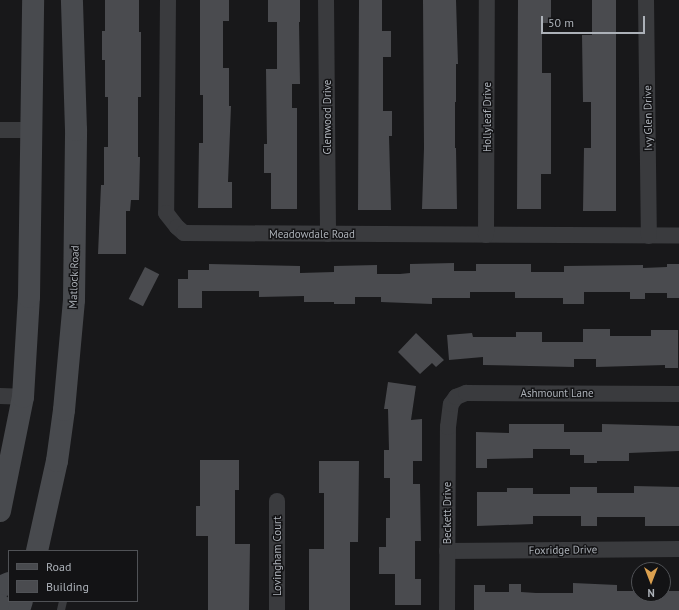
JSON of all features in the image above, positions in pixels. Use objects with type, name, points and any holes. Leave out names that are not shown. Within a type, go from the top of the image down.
[{"type":"main road","points":[[0,512],[23,397],[29,297],[33,0]]},
{"type":"main road","name":"Matlock Road","points":[[37,550],[57,461],[64,410],[74,300],[76,130],[72,0]]},
{"type":"main road","points":[[0,605],[2,610]]},
{"type":"street","name":"Meadowdale Road","points":[[168,0],[166,213],[184,233],[679,236]]},
{"type":"street","name":"Glenwood Drive","points":[[326,0],[328,234]]},
{"type":"street","name":"Hollyleaf Drive","points":[[486,235],[487,0]]},
{"type":"street","name":"Ivy Glen Drive","points":[[646,0],[649,236]]},
{"type":"street","points":[[0,130],[31,130]]},
{"type":"street","name":"Ashmount Lane","points":[[450,416],[451,404],[456,397],[466,393],[679,394]]},
{"type":"street","points":[[0,396],[23,397]]},
{"type":"street","name":"Beckett Drive","points":[[447,610],[448,427],[450,416]]},
{"type":"street","name":"Lovingham Court","points":[[277,501],[277,610]]},
{"type":"street","name":"Foxridge Drive","points":[[447,551],[679,550]]},
{"type":"building","points":[[105,0],[139,0],[139,32],[141,32],[141,97],[138,97],[138,157],[140,157],[139,200],[131,200],[130,211],[126,211],[126,254],[98,254],[101,185],[104,185],[104,147],[108,147],[108,97],[105,97],[105,60],[102,60],[102,31],[105,31]]},
{"type":"building","points":[[200,0],[229,0],[229,21],[223,21],[223,68],[229,68],[229,106],[231,106],[228,182],[232,182],[232,208],[198,208],[199,143],[203,143],[203,95],[200,95]]},
{"type":"building","points":[[268,0],[300,0],[300,84],[292,84],[292,108],[297,108],[297,209],[271,209],[271,173],[264,173],[264,144],[267,144],[266,69],[277,69],[277,22],[268,22]]},
{"type":"building","points":[[359,0],[382,0],[382,31],[391,31],[391,57],[383,57],[383,111],[392,111],[392,136],[389,136],[391,210],[358,210]]},
{"type":"building","points":[[423,0],[456,0],[458,64],[456,64],[455,148],[457,209],[422,209],[424,148]]},
{"type":"building","points":[[518,0],[551,0],[551,23],[542,23],[542,73],[551,73],[551,174],[541,174],[541,209],[517,209]]},
{"type":"building","points":[[592,0],[616,0],[616,211],[583,211],[584,148],[591,148],[591,102],[583,102],[582,35],[592,35]]},
{"type":"building","points":[[454,263],[454,271],[476,271],[476,264],[531,264],[531,272],[564,272],[564,266],[643,265],[643,268],[667,267],[667,264],[679,264],[679,298],[667,298],[667,293],[645,293],[645,299],[630,299],[630,292],[584,292],[584,304],[563,304],[563,298],[515,298],[515,292],[470,292],[470,298],[432,298],[432,304],[381,302],[381,297],[355,297],[355,304],[334,304],[334,302],[304,302],[304,296],[259,297],[259,291],[202,291],[202,308],[178,308],[178,279],[188,279],[188,270],[209,270],[209,264],[300,266],[300,273],[334,272],[334,266],[377,265],[377,274],[400,274],[410,273],[410,264]]},
{"type":"building","points":[[145,267],[159,274],[143,306],[129,299]]},
{"type":"building","points":[[583,329],[610,329],[610,336],[651,336],[651,330],[678,330],[678,368],[665,368],[665,365],[596,367],[596,359],[574,359],[574,367],[483,365],[483,357],[449,360],[447,335],[472,333],[473,337],[516,337],[516,332],[542,332],[542,342],[583,342]]},
{"type":"building","points":[[416,333],[444,360],[436,367],[432,363],[420,374],[398,352]]},
{"type":"building","points":[[388,382],[416,386],[411,420],[422,419],[422,461],[413,461],[413,484],[420,484],[421,541],[415,541],[415,579],[421,579],[421,605],[395,605],[395,574],[379,574],[379,547],[386,547],[386,518],[390,518],[390,478],[384,478],[384,450],[389,450],[388,409],[384,409]]},
{"type":"building","points":[[509,424],[564,424],[564,432],[602,432],[602,424],[679,426],[679,451],[629,453],[629,461],[597,461],[597,463],[584,463],[584,455],[570,455],[570,449],[533,449],[533,458],[487,459],[487,468],[476,468],[476,432],[509,433]]},
{"type":"building","points":[[200,460],[239,460],[239,490],[235,490],[235,544],[250,544],[249,610],[208,610],[208,536],[196,536],[196,506],[200,506]]},
{"type":"building","points":[[319,461],[359,461],[358,542],[350,542],[350,610],[309,610],[309,549],[324,549],[324,493],[319,493]]},
{"type":"building","points":[[634,486],[679,487],[679,526],[645,526],[645,517],[597,517],[597,526],[581,526],[581,516],[533,516],[533,524],[477,526],[477,492],[507,492],[507,488],[533,488],[533,494],[570,494],[570,487],[597,487],[597,493],[634,493]]},
{"type":"building","points":[[573,583],[617,585],[617,591],[631,591],[631,602],[671,602],[671,591],[679,591],[679,610],[474,610],[474,585],[485,585],[485,592],[509,592],[509,584],[521,584],[521,592],[573,593]]}]
